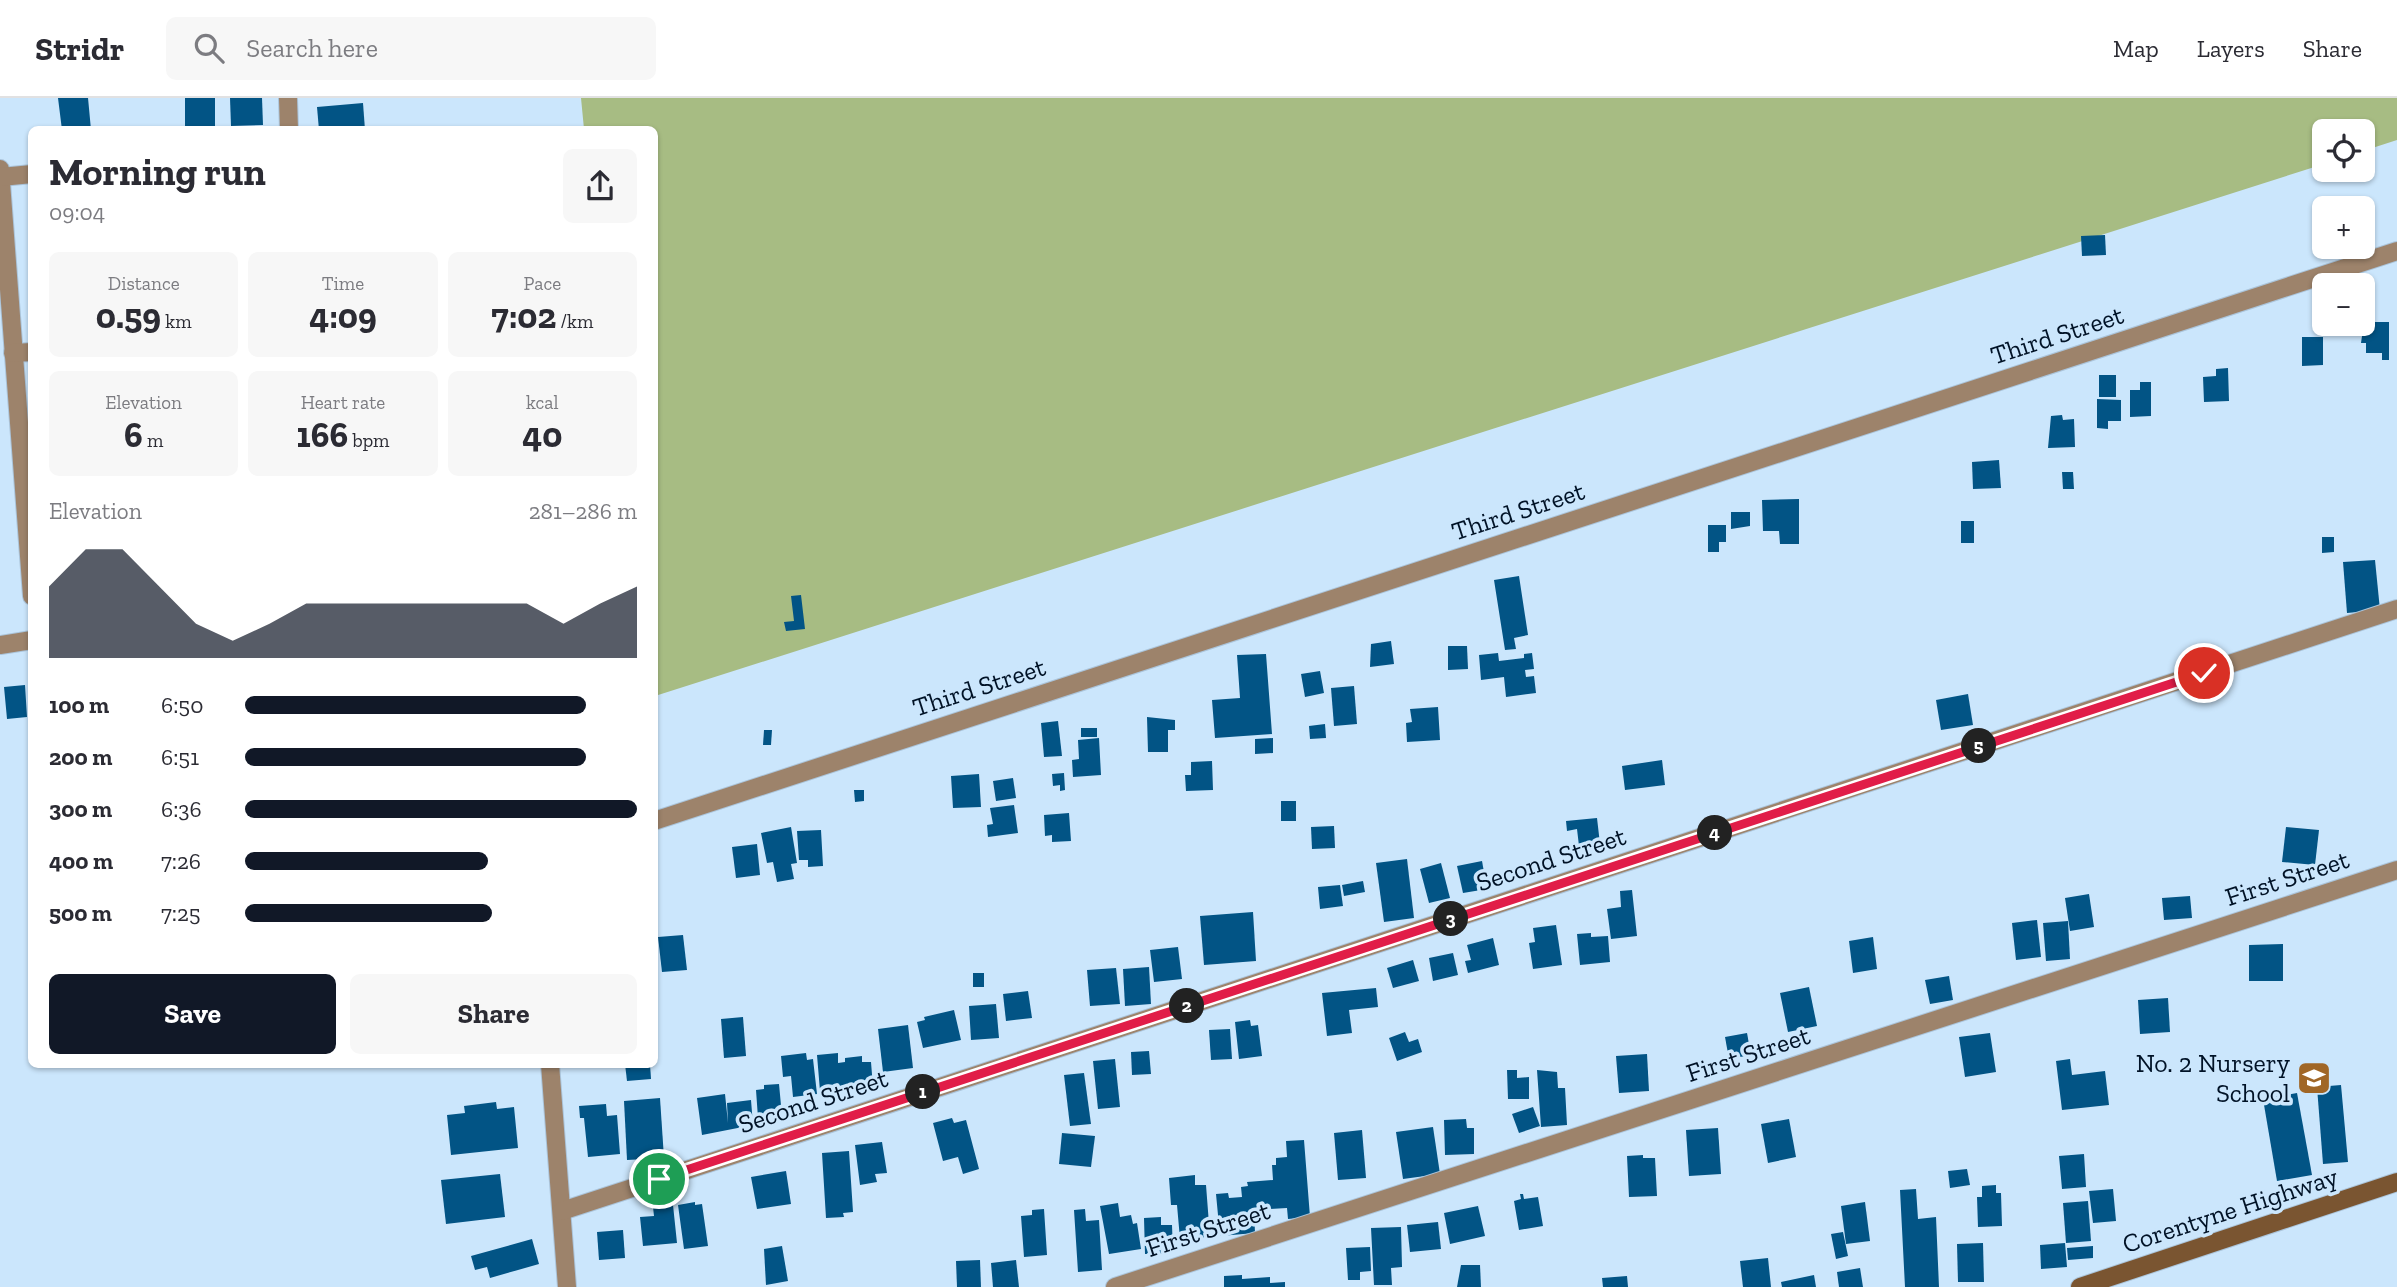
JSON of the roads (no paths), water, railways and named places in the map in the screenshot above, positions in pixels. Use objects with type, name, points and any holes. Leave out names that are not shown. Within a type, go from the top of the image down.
[{"type":"main road","name":"Corentyne Highway","points":[[2080,1287],[2397,1182]]},
{"type":"street","points":[[288,98],[289,126]]},
{"type":"street","points":[[0,169],[28,545]]},
{"type":"street","points":[[1,177],[28,174]]},
{"type":"street","name":"Third Street","points":[[658,820],[2397,251]]},
{"type":"street","points":[[13,353],[28,352]]},
{"type":"street","name":"Second Street","points":[[562,1211],[2397,609]]},
{"type":"street","points":[[0,645],[28,641]]},
{"type":"street","name":"First Street","points":[[1115,1287],[2397,870]]},
{"type":"street","points":[[550,1068],[567,1287]]},
{"type":"place","name":"No. 2 Nursery School","points":[[2314,1078]]}]
